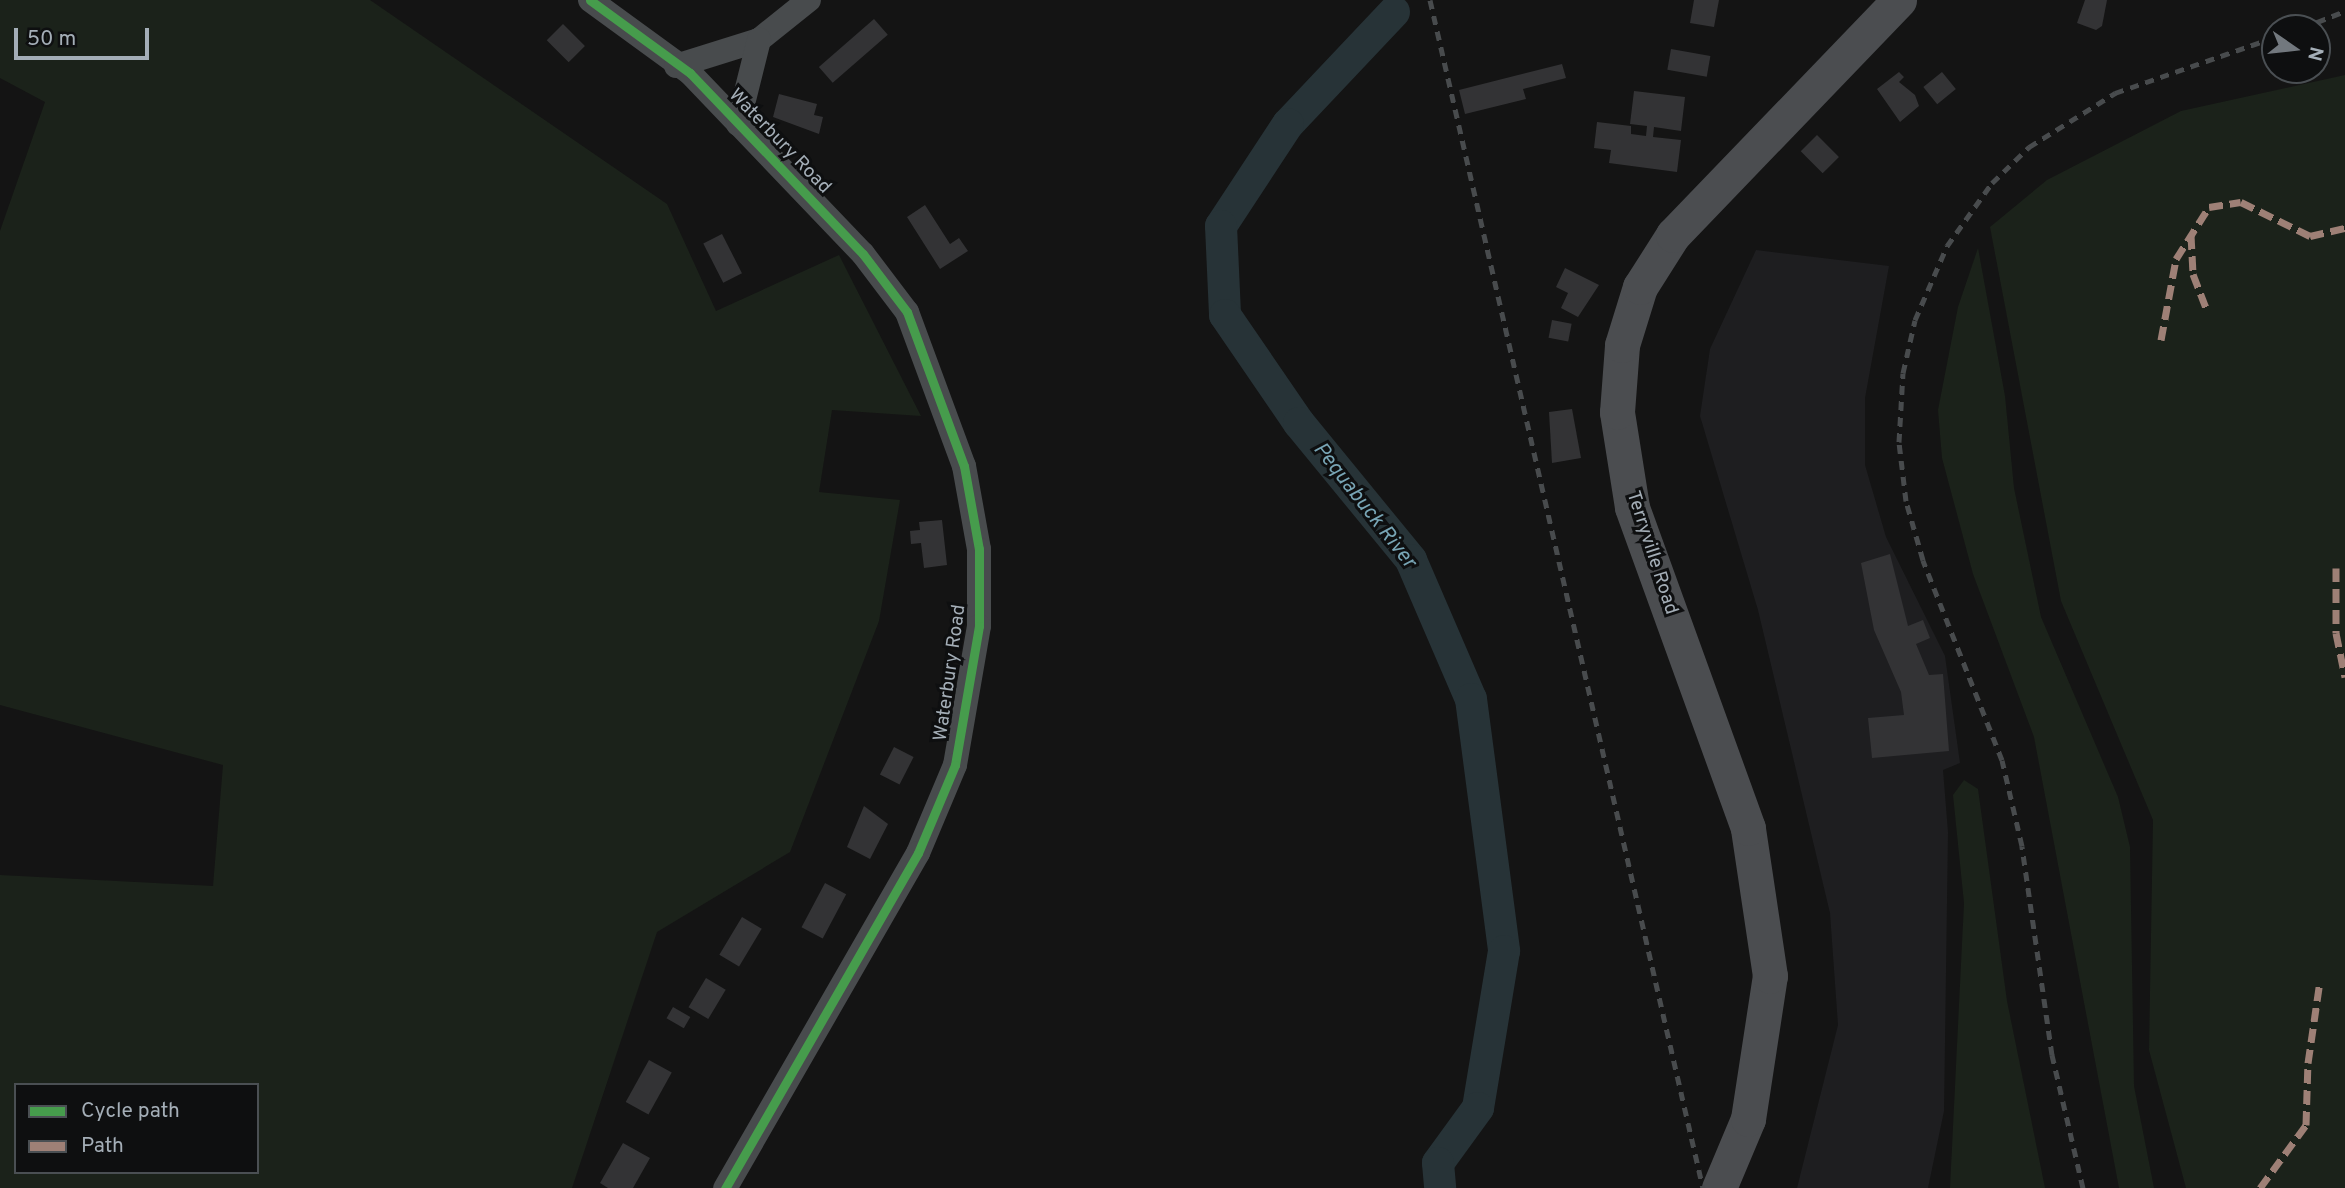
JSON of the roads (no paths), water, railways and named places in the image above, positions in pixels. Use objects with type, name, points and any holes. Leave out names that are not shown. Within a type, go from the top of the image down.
[{"type":"highway","name":"Terryville Road","points":[[1719,1188],[1748,1119],[1770,976],[1748,828],[1632,508],[1617,412],[1622,345],[1640,286],[1673,235],[1899,0]]},
{"type":"street","name":"Waterbury Road","points":[[590,0],[683,70],[738,124],[863,254],[907,312],[964,466],[979,550],[979,626],[956,765],[918,853],[725,1188]]},
{"type":"street","points":[[683,70],[759,40],[809,0]]},
{"type":"street","points":[[738,124],[759,40]]},
{"type":"waterway","name":"Pequabuck River","points":[[1394,12],[1288,124],[1221,226],[1225,315],[1299,423],[1411,560],[1471,699],[1504,951],[1478,1108],[1438,1163],[1440,1188]]},
{"type":"railway","points":[[1430,0],[1703,1188]]},
{"type":"railway","points":[[2331,17],[2345,11]]},
{"type":"railway","points":[[2083,1188],[2052,1055],[2022,846],[2002,760],[1923,560],[1906,501],[1899,442],[1903,373],[1915,320],[1947,246],[1992,183],[2029,147],[2115,93],[2261,42]]}]
